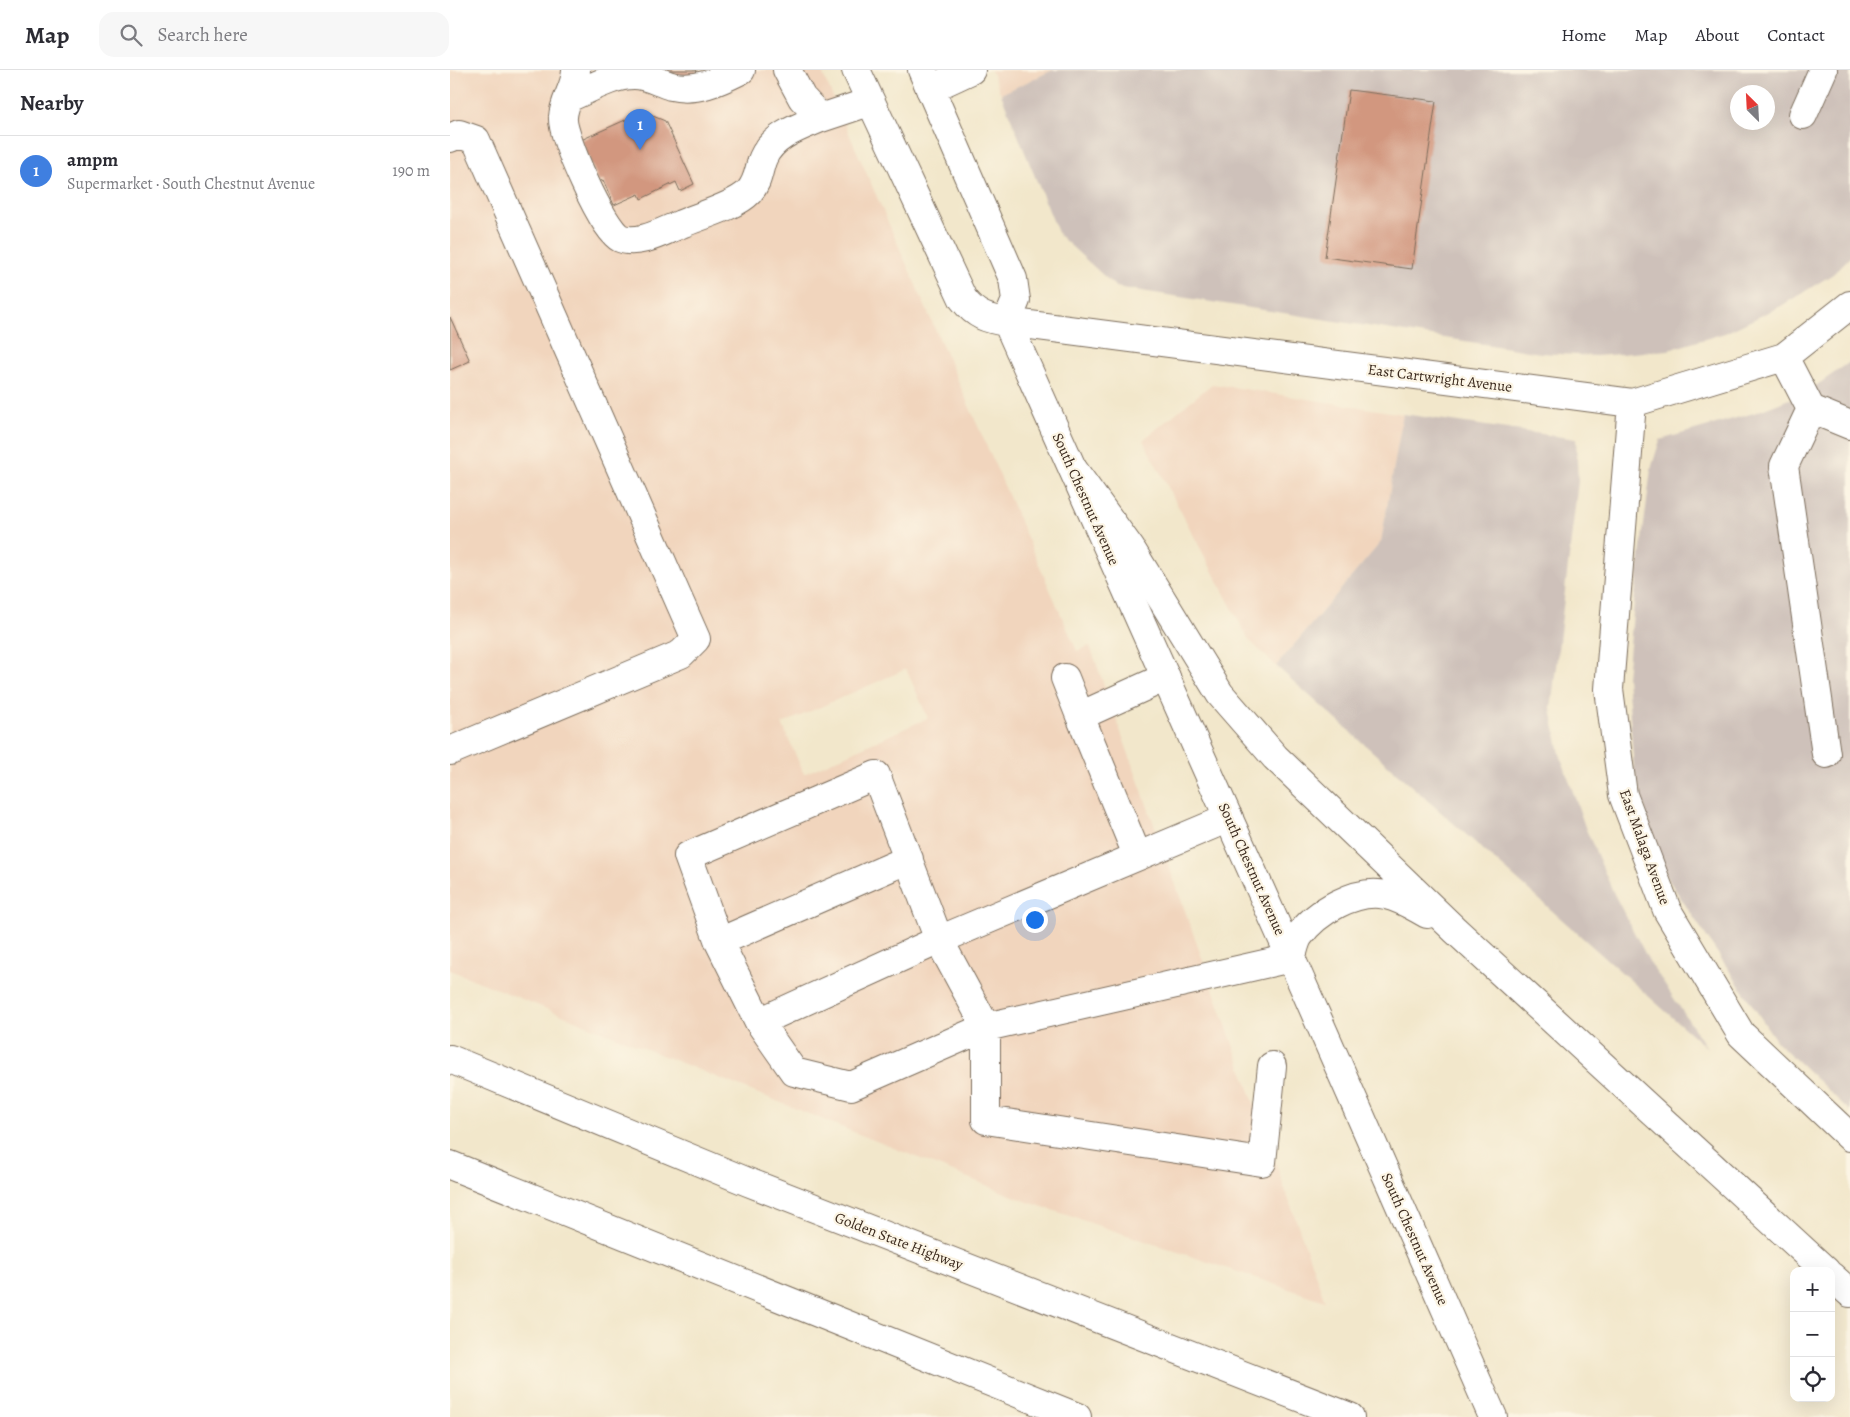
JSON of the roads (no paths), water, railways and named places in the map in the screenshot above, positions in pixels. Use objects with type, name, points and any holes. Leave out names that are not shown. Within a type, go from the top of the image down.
[{"type":"main road","points":[[576,70],[576,81],[568,98],[563,117],[566,138],[606,226],[620,238],[636,240],[667,230],[730,203],[748,193],[758,179],[763,158],[774,142],[796,129],[821,118],[869,102]]},
{"type":"main road","points":[[568,98],[617,77],[634,74],[653,78],[671,86],[694,88],[717,82],[741,70]]},
{"type":"main road","points":[[787,70],[802,98],[821,118]]},
{"type":"main road","points":[[856,70],[869,102],[963,300],[972,311],[982,317],[1007,322],[1016,300],[1013,279],[926,80],[971,70]]},
{"type":"main road","points":[[1803,115],[1823,70]]},
{"type":"main road","points":[[450,138],[459,134],[476,140],[696,639],[681,654],[450,752]]},
{"type":"main road","name":"East Cartwright Avenue","points":[[1007,322],[1632,402],[1784,357],[1850,305]]},
{"type":"main road","name":"South Chestnut Avenue","points":[[1007,322],[1229,818],[1493,1417]]},
{"type":"main road","points":[[1784,357],[1811,409],[1850,425]]},
{"type":"main road","name":"East Malaga Avenue","points":[[1632,402],[1609,689],[1623,795],[1667,910],[1741,1034],[1845,1122]]},
{"type":"main road","points":[[1811,409],[1784,466],[1826,754]]},
{"type":"main road","points":[[1073,469],[1131,549],[1220,694],[1245,725],[1275,757],[1455,930],[1822,1267]]},
{"type":"main road","points":[[1080,716],[1166,677]]},
{"type":"main road","points":[[1064,678],[1137,855]]},
{"type":"main road","points":[[1272,1066],[1262,1162],[986,1120],[986,1027],[940,940],[876,775],[688,856],[719,942],[759,1022],[794,1072],[851,1086],[986,1027],[1291,958],[1298,937],[1320,914],[1355,898],[1373,894],[1386,895],[1408,903],[1455,930]]},
{"type":"main road","points":[[759,1022],[940,940],[1137,855],[1229,818]]},
{"type":"main road","points":[[719,942],[909,859]]},
{"type":"main road","name":"Golden State Highway","points":[[450,1059],[748,1182],[1350,1417]]},
{"type":"main road","points":[[450,1165],[1077,1417]]},
{"type":"main road","points":[[1835,1280],[1850,1293]]},
{"type":"place","name":"ampm","points":[[640,150]]}]
